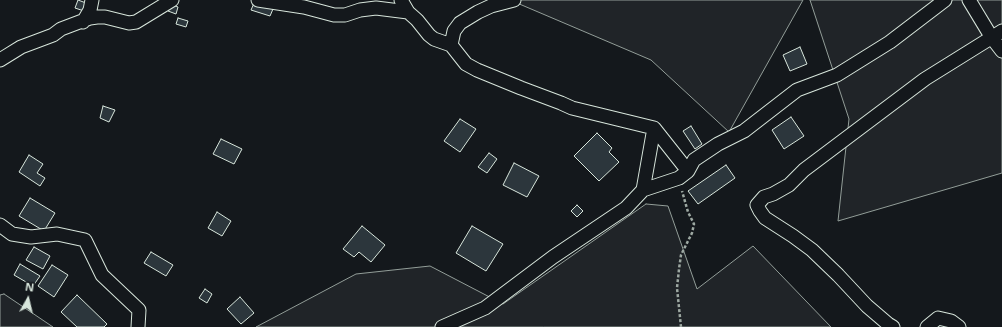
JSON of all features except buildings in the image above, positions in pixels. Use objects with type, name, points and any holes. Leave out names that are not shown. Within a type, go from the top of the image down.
[{"type":"street","points":[[83,22],[90,10],[92,0]]},
{"type":"street","points":[[0,60],[21,46],[45,39],[61,29],[97,17],[105,17],[129,23],[136,22],[172,0]]},
{"type":"street","points":[[258,0],[345,15],[360,10],[376,8],[408,12]]},
{"type":"street","points":[[401,0],[408,12],[417,20],[429,36],[451,45],[466,64],[477,70],[572,108],[654,128],[684,175]]},
{"type":"street","points":[[451,45],[454,31],[460,23],[491,6],[514,0]]},
{"type":"street","points":[[442,327],[485,308],[553,257],[626,208],[643,190],[684,175],[694,160],[718,144],[744,130],[797,90],[837,75],[890,42],[945,0]]},
{"type":"street","points":[[970,0],[997,35],[1002,51]]},
{"type":"street","points":[[893,327],[867,306],[812,250],[765,218],[757,205],[764,198],[774,194],[789,184],[804,170],[925,79],[997,35]]},
{"type":"street","points":[[643,190],[654,128]]},
{"type":"street","points":[[0,226],[12,234],[31,237],[57,234],[85,240],[102,275],[139,310],[138,327]]},
{"type":"street","points":[[461,327],[469,315]]},
{"type":"street","points":[[927,327],[938,318],[951,321],[959,327]]},
{"type":"path","points":[[681,327],[678,288],[679,269],[681,255],[692,233],[694,224],[688,212],[684,175]]},
{"type":"shaded area","points":[[510,0],[803,0],[729,132],[651,60]]},
{"type":"shaded area","points":[[810,0],[1002,0],[1002,173],[838,221],[849,119]]},
{"type":"shaded area","points":[[646,204],[668,206],[697,289],[753,246],[831,327],[256,327],[356,274],[430,266],[503,304]]},
{"type":"shaded area","points":[[4,294],[53,327],[0,327],[0,295]]}]
